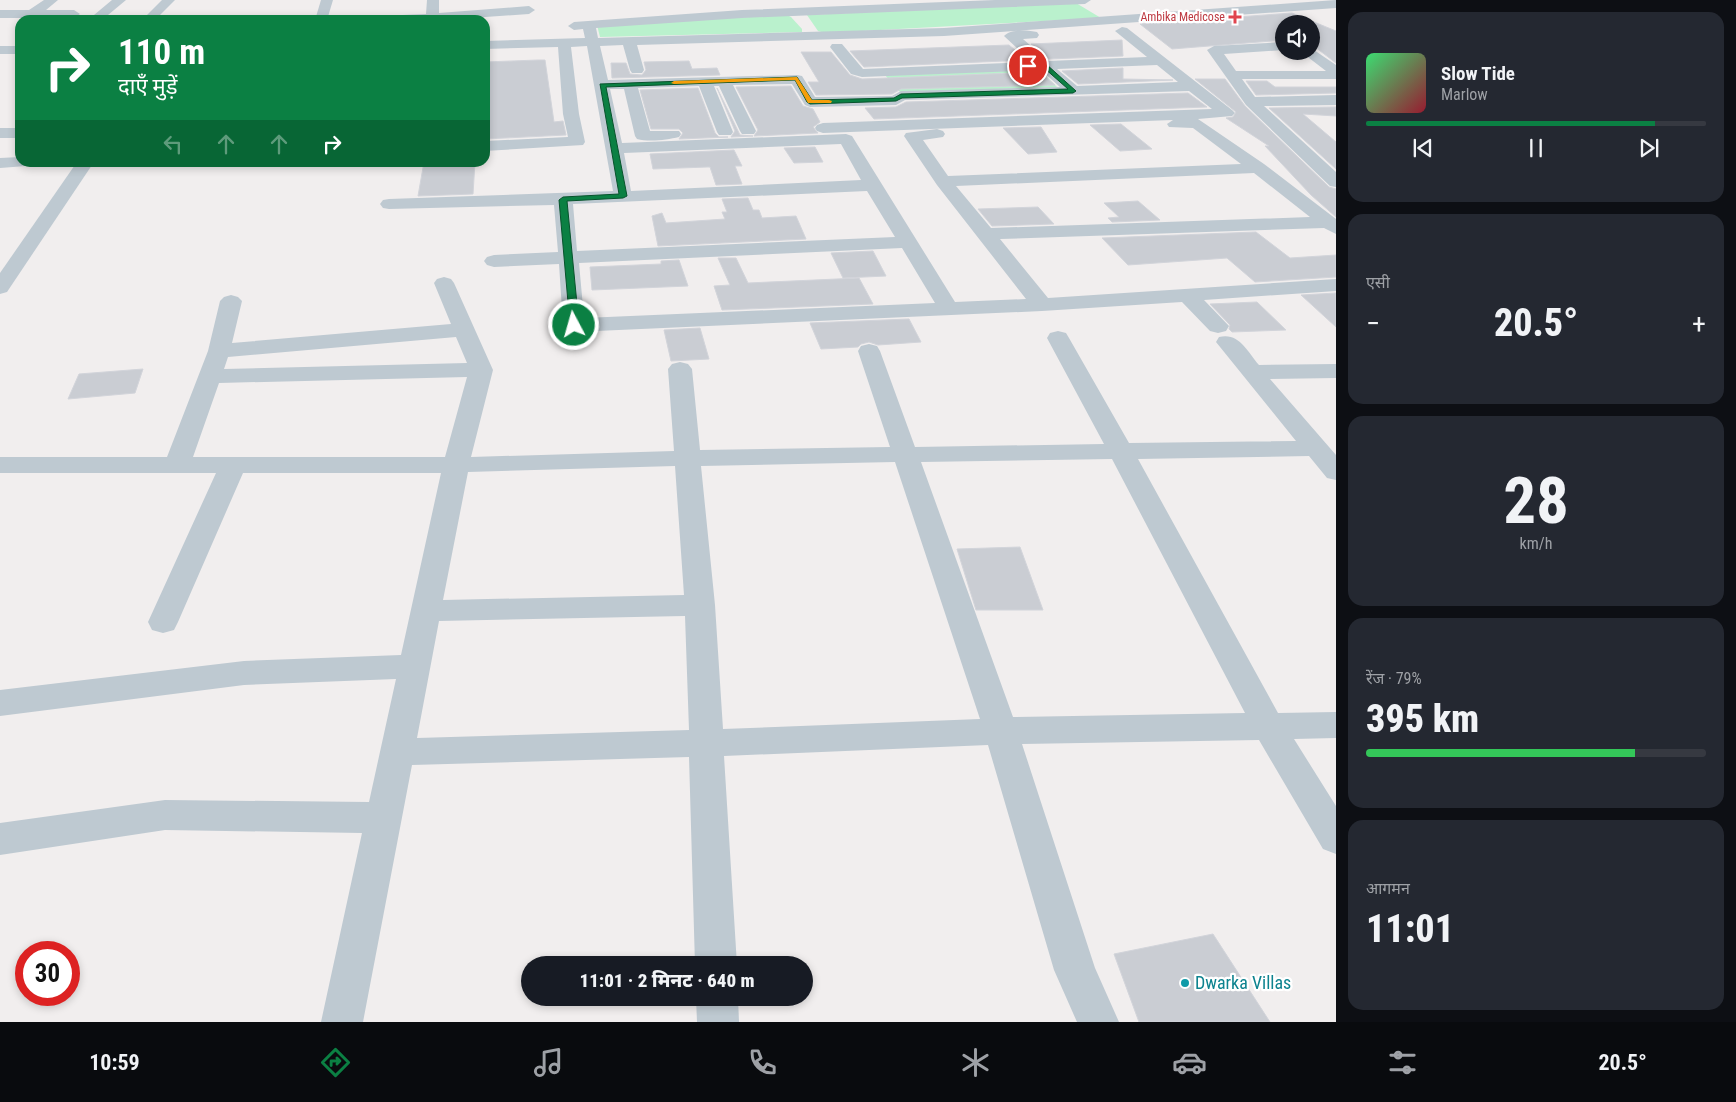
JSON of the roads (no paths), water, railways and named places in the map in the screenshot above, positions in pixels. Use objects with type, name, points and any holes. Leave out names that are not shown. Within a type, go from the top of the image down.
[{"type":"street","points":[[32,14],[52,0]]},
{"type":"street","points":[[100,15],[120,0]]},
{"type":"street","points":[[153,15],[169,0]]},
{"type":"street","points":[[322,15],[327,0]]},
{"type":"street","points":[[432,15],[433,0]]},
{"type":"street","points":[[730,0],[742,14]]},
{"type":"street","points":[[791,0],[802,11],[822,40],[856,71],[862,73],[1161,61]]},
{"type":"street","points":[[563,26],[589,24],[607,18],[742,14],[917,4],[1082,0],[1109,20],[1122,36],[1161,61],[1227,112],[1002,121],[846,139],[615,148]]},
{"type":"street","points":[[896,47],[921,43],[1008,37],[1109,20],[1336,4]]},
{"type":"street","points":[[377,15],[378,7]]},
{"type":"street","points":[[458,15],[529,10]]},
{"type":"street","points":[[0,14],[74,14]]},
{"type":"street","points":[[589,24],[603,85],[623,196]]},
{"type":"street","points":[[538,57],[592,42],[624,47],[740,44],[788,50],[807,47],[822,40],[1122,36]]},
{"type":"street","points":[[1008,37],[1046,40]]},
{"type":"street","points":[[1008,37],[1044,65],[1092,118]]},
{"type":"street","points":[[822,40],[971,44]]},
{"type":"street","points":[[822,40],[859,49]]},
{"type":"street","points":[[490,45],[565,50]]},
{"type":"street","points":[[624,47],[628,80],[804,75],[800,68]]},
{"type":"street","points":[[624,47],[634,77],[643,136],[824,128],[913,130],[1196,123],[1332,225]]},
{"type":"street","points":[[1275,47],[1214,50],[1251,102],[1329,167],[1336,182]]},
{"type":"street","points":[[0,50],[15,50]]},
{"type":"street","points":[[490,146],[577,142],[571,114],[565,50]]},
{"type":"street","points":[[0,58],[15,57]]},
{"type":"street","points":[[936,58],[948,70]]},
{"type":"street","points":[[1320,60],[1336,71]]},
{"type":"street","points":[[1232,75],[1336,75]]},
{"type":"street","points":[[603,85],[634,77],[705,82],[797,79],[824,128]]},
{"type":"street","points":[[724,81],[748,132]]},
{"type":"street","points":[[705,82],[725,132]]},
{"type":"street","points":[[810,102],[896,100],[901,96],[1193,86]]},
{"type":"street","points":[[974,93],[1002,121]]},
{"type":"street","points":[[896,100],[943,181],[1042,305]]},
{"type":"street","points":[[1318,100],[1336,115]]},
{"type":"street","points":[[1251,102],[1336,100]]},
{"type":"street","points":[[0,133],[15,133]]},
{"type":"street","points":[[846,139],[949,310]]},
{"type":"street","points":[[0,163],[15,162]]},
{"type":"street","points":[[0,288],[83,167]]},
{"type":"street","points":[[943,181],[1258,168]]},
{"type":"street","points":[[389,204],[563,200],[873,185]]},
{"type":"street","points":[[563,200],[574,325],[949,310],[1336,285]]},
{"type":"street","points":[[984,234],[1332,225]]},
{"type":"street","points":[[494,261],[908,242]]},
{"type":"street","points":[[342,1022],[399,752],[456,464],[481,370],[444,282]]},
{"type":"street","points":[[1186,294],[1223,334],[1336,472]]},
{"type":"street","points":[[177,465],[219,351],[231,301]]},
{"type":"street","points":[[219,351],[463,330]]},
{"type":"street","points":[[1058,338],[1269,727],[1336,838]]},
{"type":"street","points":[[869,351],[1001,731],[1075,970],[1098,1022]]},
{"type":"street","points":[[680,369],[700,606],[716,956]]},
{"type":"street","points":[[210,376],[481,370]]},
{"type":"street","points":[[1253,372],[1336,371]]},
{"type":"street","points":[[0,465],[456,464],[688,458],[1317,448]]},
{"type":"street","points":[[163,622],[234,465]]},
{"type":"street","points":[[426,611],[700,606]]},
{"type":"street","points":[[0,702],[244,673],[415,666]]},
{"type":"street","points":[[399,752],[707,743],[1001,731],[1336,725]]},
{"type":"street","points":[[0,839],[165,815],[384,818]]},
{"type":"street","points":[[717,1006],[718,1022]]},
{"type":"place","name":"Ambika Medicose","points":[[1235,17]]},
{"type":"place","name":"Dwarka Villas","points":[[1185,983]]}]
